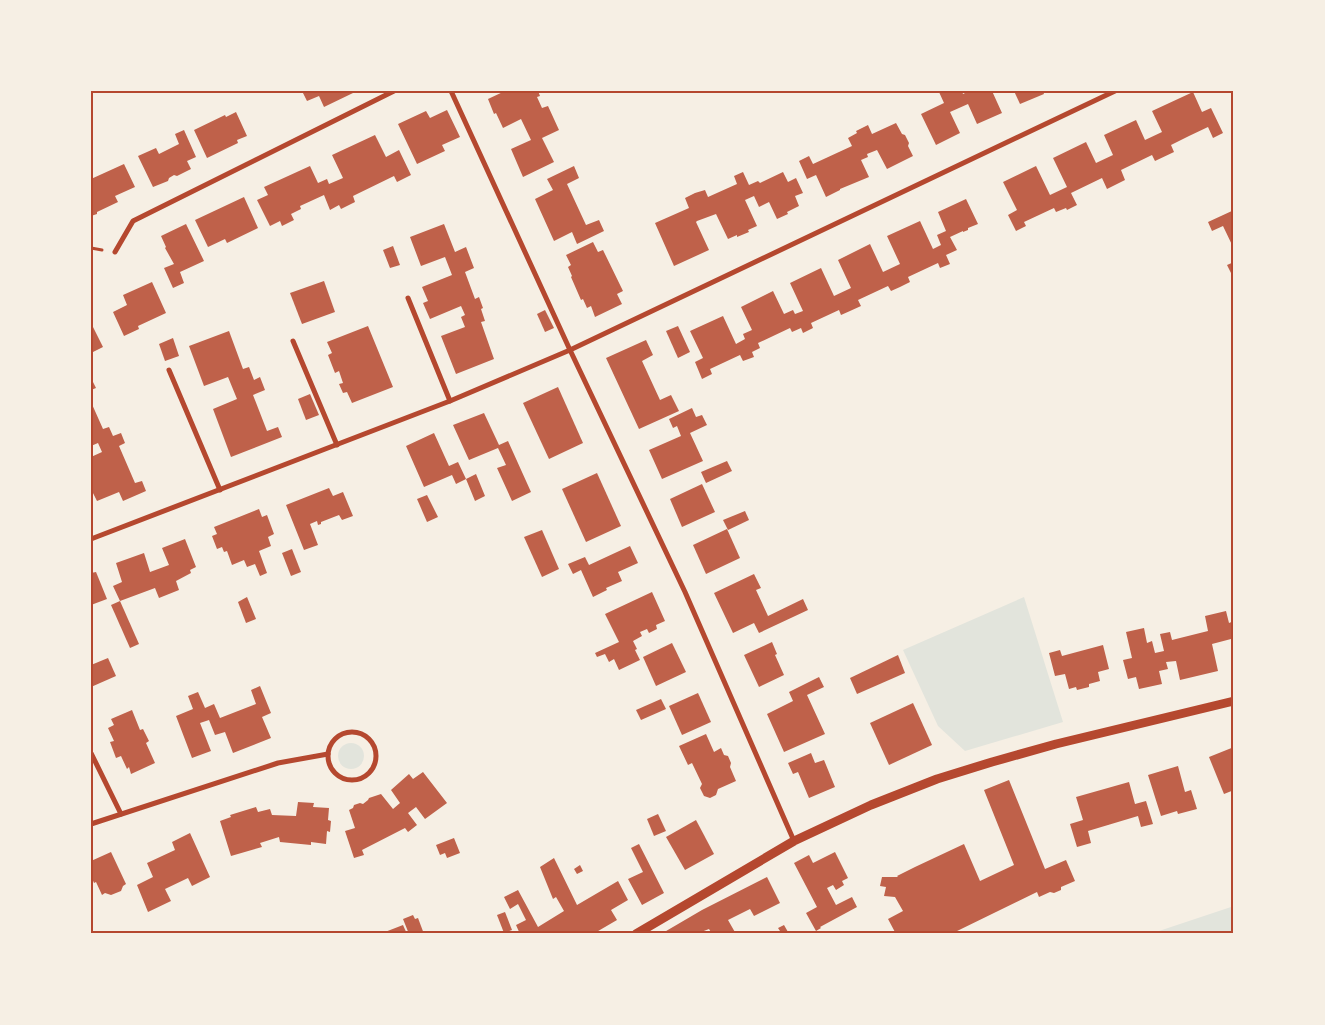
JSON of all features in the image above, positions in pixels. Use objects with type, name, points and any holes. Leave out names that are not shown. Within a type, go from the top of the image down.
[{"type":"street","points":[[115,252],[133,221],[394,91]]},
{"type":"street","points":[[451,91],[570,350],[685,592],[794,841]]},
{"type":"street","points":[[91,539],[337,445],[570,350],[1115,91]]},
{"type":"street","points":[[408,298],[450,400]]},
{"type":"street","points":[[293,341],[337,445]]},
{"type":"street","points":[[170,370],[220,490]]},
{"type":"street","points":[[636,934],[794,841],[871,805],[937,779],[1056,744],[1234,702]]},
{"type":"street","points":[[351,732],[367,737],[376,751],[376,759],[374,767],[369,774],[362,779],[354,781],[345,780],[332,770],[328,754],[330,745],[336,739],[343,734],[351,732]]},
{"type":"street","points":[[91,753],[121,814]]},
{"type":"street","points":[[91,824],[278,763],[328,754]]},
{"type":"shaded area","points":[[1024,597],[1063,722],[965,751],[938,726],[903,650]]},
{"type":"shaded area","points":[[351,743],[360,747],[364,756],[360,765],[351,769],[342,765],[338,756],[342,747]]},
{"type":"shaded area","points":[[1234,906],[1234,934],[1150,934]]},
{"type":"building","points":[[302,91],[352,91],[353,93],[324,107],[319,96],[307,101]]},
{"type":"building","points":[[505,91],[538,91],[540,96],[537,97],[542,108],[548,106],[559,130],[542,138],[554,162],[523,177],[511,149],[531,140],[521,119],[503,128],[496,113],[494,114],[488,99]]},
{"type":"building","points":[[962,91],[963,94],[969,91],[992,91],[1002,113],[977,124],[968,104],[950,112],[960,133],[936,145],[921,114],[944,103],[939,92]]},
{"type":"building","points":[[1014,91],[1043,91],[1044,94],[1020,104]]},
{"type":"building","points":[[1193,92],[1202,112],[1211,108],[1223,133],[1213,138],[1208,127],[1171,145],[1174,152],[1155,161],[1152,155],[1121,170],[1125,180],[1107,189],[1102,178],[1071,193],[1077,205],[1067,210],[1066,208],[1056,212],[1054,208],[1024,222],[1026,226],[1016,231],[1008,215],[1017,210],[1003,182],[1036,166],[1050,195],[1067,187],[1053,158],[1086,142],[1096,163],[1113,155],[1104,135],[1136,120],[1145,140],[1162,132],[1152,111]]},
{"type":"building","points":[[447,110],[460,137],[442,145],[445,151],[417,164],[398,124],[426,111],[430,118]]},
{"type":"building","points":[[236,112],[247,136],[237,140],[238,143],[207,158],[194,130],[225,115],[226,117]]},
{"type":"building","points":[[896,123],[902,134],[905,135],[913,156],[887,169],[877,150],[867,154],[868,157],[861,160],[869,177],[826,197],[816,175],[807,179],[799,161],[809,156],[813,164],[852,146],[848,138],[857,133],[856,131],[868,125],[872,134]]},
{"type":"building","points":[[184,130],[196,157],[187,161],[191,169],[177,176],[174,175],[168,181],[153,187],[138,156],[156,148],[159,154],[179,144],[175,134]]},
{"type":"building","points":[[375,135],[386,157],[399,150],[411,175],[397,182],[394,176],[353,196],[355,202],[341,209],[339,205],[330,210],[324,195],[300,206],[301,209],[291,214],[294,220],[282,226],[280,221],[270,226],[257,200],[268,195],[264,187],[310,166],[318,183],[327,179],[329,184],[343,178],[332,155]]},
{"type":"building","points":[[124,164],[135,187],[115,196],[118,202],[91,216],[91,179]]},
{"type":"building","points":[[574,166],[579,178],[567,184],[586,225],[599,220],[604,231],[577,244],[572,232],[554,241],[535,199],[553,190],[547,179]]},
{"type":"building","points":[[743,172],[749,185],[758,181],[760,183],[783,172],[788,182],[796,178],[803,193],[795,196],[799,206],[777,219],[769,202],[759,207],[754,196],[745,200],[757,226],[748,230],[749,232],[728,239],[716,214],[697,221],[709,250],[674,266],[655,223],[689,208],[685,198],[695,193],[705,190],[708,197],[737,184],[734,176]]},
{"type":"building","points":[[244,197],[258,228],[227,243],[225,239],[208,247],[195,220]]},
{"type":"building","points":[[966,199],[978,224],[950,237],[957,250],[946,255],[950,264],[940,268],[938,263],[908,277],[910,282],[900,287],[891,291],[888,286],[858,300],[861,306],[841,315],[839,310],[811,323],[813,328],[803,333],[801,328],[792,332],[790,328],[758,343],[760,348],[752,352],[754,357],[743,361],[740,355],[710,369],[712,374],[702,379],[695,362],[703,358],[690,331],[723,316],[736,344],[745,339],[743,334],[752,330],[741,307],[773,291],[784,314],[793,310],[795,314],[803,311],[790,283],[821,268],[834,296],[851,288],[838,260],[870,244],[883,272],[900,264],[887,236],[920,221],[933,249],[941,245],[937,235],[946,231],[938,212]]},
{"type":"building","points":[[1234,210],[1234,249],[1223,226],[1212,231],[1208,222]]},
{"type":"building","points":[[186,224],[204,261],[180,272],[184,283],[173,288],[164,268],[174,264],[161,236]]},
{"type":"building","points":[[444,224],[455,252],[466,247],[474,268],[465,272],[475,299],[479,297],[483,308],[481,309],[485,321],[481,322],[494,359],[456,374],[441,336],[465,327],[461,317],[465,315],[461,306],[430,319],[423,303],[428,301],[422,287],[452,275],[445,257],[421,266],[410,237]]},
{"type":"building","points":[[593,242],[598,252],[603,250],[623,291],[617,294],[622,304],[595,317],[591,306],[587,308],[583,299],[581,300],[571,277],[568,267],[571,265],[566,255]]},
{"type":"building","points":[[393,246],[400,265],[390,268],[383,250]]},
{"type":"building","points":[[1234,262],[1234,279],[1227,265]]},
{"type":"building","points":[[324,281],[335,312],[302,324],[290,293]]},
{"type":"building","points":[[152,282],[166,313],[138,326],[139,329],[124,336],[113,312],[127,305],[123,295]]},
{"type":"building","points":[[545,310],[554,328],[545,332],[537,314]]},
{"type":"building","points":[[91,323],[103,347],[91,353]]},
{"type":"building","points":[[368,326],[393,387],[352,403],[347,392],[343,393],[339,384],[343,383],[339,371],[335,373],[328,355],[332,353],[327,342]]},
{"type":"building","points":[[678,326],[690,352],[678,358],[666,331]]},
{"type":"building","points":[[229,331],[243,369],[249,367],[254,380],[260,377],[265,390],[253,395],[267,431],[278,427],[282,437],[231,457],[213,409],[237,399],[228,377],[204,386],[189,346]]},
{"type":"building","points":[[173,338],[179,356],[165,361],[159,344]]},
{"type":"building","points":[[646,340],[653,355],[642,361],[660,400],[671,395],[679,411],[639,429],[606,358]]},
{"type":"building","points":[[91,378],[96,388],[91,390]]},
{"type":"building","points":[[558,387],[583,443],[549,459],[523,403]]},
{"type":"building","points":[[310,394],[319,415],[306,420],[298,399]]},
{"type":"building","points":[[91,402],[103,429],[109,427],[113,436],[121,433],[125,443],[119,446],[135,483],[142,481],[146,491],[123,501],[119,492],[97,501],[91,489],[91,457],[102,452],[98,443],[91,446]]},
{"type":"building","points":[[692,408],[696,417],[702,415],[707,425],[690,433],[703,461],[662,479],[649,450],[681,436],[677,426],[673,428],[669,419]]},
{"type":"building","points":[[484,413],[499,445],[508,441],[531,492],[512,501],[497,468],[506,465],[498,448],[469,460],[453,425]]},
{"type":"building","points":[[434,433],[449,466],[458,462],[466,479],[456,484],[452,475],[424,487],[406,446]]},
{"type":"building","points":[[727,461],[732,471],[706,483],[701,472]]},
{"type":"building","points":[[597,473],[621,526],[586,542],[562,489]]},
{"type":"building","points":[[476,474],[485,496],[475,501],[466,479]]},
{"type":"building","points":[[702,484],[715,512],[682,527],[670,499]]},
{"type":"building","points":[[329,488],[333,496],[343,492],[353,516],[342,520],[339,515],[318,525],[317,521],[310,524],[318,545],[304,550],[286,505]]},
{"type":"building","points":[[427,495],[438,517],[427,522],[417,499]]},
{"type":"building","points":[[259,509],[262,517],[267,515],[274,534],[268,537],[271,546],[259,551],[267,573],[260,576],[255,564],[247,567],[244,560],[232,565],[227,551],[224,552],[222,547],[217,549],[212,536],[217,534],[214,527]]},
{"type":"building","points":[[745,511],[749,520],[728,530],[723,520]]},
{"type":"building","points":[[727,529],[740,558],[706,574],[693,545]]},
{"type":"building","points":[[542,530],[559,569],[542,577],[524,537]]},
{"type":"building","points":[[185,539],[196,567],[190,570],[191,573],[176,581],[179,590],[159,598],[155,588],[120,601],[113,586],[122,582],[116,563],[144,553],[150,572],[169,565],[162,548]]},
{"type":"building","points":[[630,546],[638,563],[618,572],[622,581],[606,588],[607,590],[593,597],[581,570],[573,574],[568,564],[585,557],[589,565]]},
{"type":"building","points":[[292,549],[301,572],[291,576],[282,553]]},
{"type":"building","points":[[96,572],[107,599],[91,605],[91,573]]},
{"type":"building","points":[[754,574],[761,588],[756,590],[768,616],[803,599],[808,610],[759,633],[754,623],[733,633],[714,593]]},
{"type":"building","points":[[652,592],[665,621],[656,625],[657,629],[649,633],[647,629],[640,632],[642,636],[633,641],[640,660],[619,670],[614,659],[609,662],[605,654],[597,657],[595,653],[619,642],[605,614]]},
{"type":"building","points":[[247,597],[256,619],[246,623],[238,602]]},
{"type":"building","points":[[120,601],[139,644],[130,648],[111,605]]},
{"type":"building","points":[[1226,611],[1229,623],[1234,621],[1234,646],[1231,639],[1212,644],[1218,671],[1180,680],[1176,661],[1166,662],[1168,669],[1159,671],[1162,684],[1139,689],[1136,677],[1128,679],[1123,660],[1132,658],[1126,632],[1144,628],[1147,643],[1152,641],[1155,653],[1164,651],[1160,634],[1170,632],[1172,640],[1208,631],[1205,616]]},
{"type":"building","points":[[772,642],[777,654],[775,655],[784,675],[759,687],[744,655]]},
{"type":"building","points":[[672,643],[686,672],[656,686],[643,657]]},
{"type":"building","points":[[1103,645],[1109,669],[1098,672],[1100,681],[1089,684],[1089,687],[1077,690],[1076,687],[1069,689],[1065,674],[1055,676],[1049,653],[1060,650],[1062,656]]},
{"type":"building","points":[[898,655],[905,673],[857,694],[850,678]]},
{"type":"building","points":[[108,658],[116,676],[91,687],[91,665]]},
{"type":"building","points":[[819,677],[824,687],[807,695],[825,734],[784,752],[767,714],[793,701],[789,692]]},
{"type":"building","points":[[260,686],[271,713],[262,717],[271,738],[233,753],[225,732],[215,735],[209,720],[200,723],[211,751],[192,758],[176,716],[193,709],[188,696],[198,692],[205,708],[214,704],[220,718],[256,704],[251,690]]},
{"type":"building","points":[[698,693],[711,722],[682,735],[669,706]]},
{"type":"building","points":[[661,699],[666,709],[641,720],[636,710]]},
{"type":"building","points":[[913,703],[932,745],[889,765],[870,723]]},
{"type":"building","points":[[132,710],[140,730],[143,729],[149,741],[146,743],[155,763],[131,774],[129,767],[127,769],[121,756],[116,758],[110,742],[114,741],[108,728],[114,725],[111,719]]},
{"type":"building","points":[[706,734],[714,752],[721,748],[724,755],[728,756],[736,781],[718,789],[716,795],[710,798],[704,796],[700,788],[702,784],[692,763],[688,765],[679,746]]},
{"type":"building","points":[[1234,747],[1234,790],[1224,794],[1209,757]]},
{"type":"building","points":[[811,753],[815,763],[824,760],[835,787],[809,798],[798,772],[793,774],[788,763]]},
{"type":"building","points":[[1178,766],[1185,792],[1191,790],[1197,809],[1178,814],[1177,811],[1161,816],[1148,775]]},
{"type":"building","points":[[423,772],[447,803],[425,819],[416,807],[408,813],[417,825],[408,832],[405,828],[362,850],[364,855],[354,858],[345,831],[355,828],[349,810],[354,805],[363,804],[369,798],[381,794],[393,809],[400,803],[391,790],[409,774],[413,779]]},
{"type":"building","points":[[1009,780],[1045,869],[1066,860],[1075,881],[1061,887],[1061,890],[1054,893],[1050,892],[1039,897],[1037,892],[954,934],[896,934],[888,919],[903,911],[895,897],[884,896],[886,887],[880,886],[882,877],[898,877],[964,844],[980,881],[1014,865],[984,790]]},
{"type":"building","points":[[1129,782],[1135,804],[1146,801],[1153,824],[1141,827],[1138,816],[1088,831],[1091,843],[1077,847],[1070,824],[1083,820],[1076,797]]},
{"type":"building","points":[[298,802],[314,803],[313,807],[329,808],[328,820],[331,821],[330,832],[327,831],[326,844],[311,842],[311,845],[280,842],[279,837],[260,843],[262,847],[231,856],[220,821],[231,817],[230,815],[256,807],[258,812],[270,809],[272,815],[296,816]]},
{"type":"building","points":[[658,814],[666,831],[654,836],[647,819]]},
{"type":"building","points":[[696,820],[714,854],[685,870],[666,837]]},
{"type":"building","points":[[190,833],[210,877],[192,886],[188,878],[165,889],[171,901],[148,912],[137,885],[153,877],[147,863],[175,850],[172,842]]},
{"type":"building","points":[[454,838],[460,853],[447,858],[445,853],[440,855],[436,845]]},
{"type":"building","points":[[639,844],[664,893],[642,905],[628,879],[643,872],[631,848]]},
{"type":"building","points":[[111,852],[126,884],[121,891],[111,895],[105,893],[102,895],[91,876],[91,861]]},
{"type":"building","points":[[835,852],[848,878],[842,881],[844,885],[836,890],[833,885],[827,888],[836,905],[852,897],[857,907],[816,931],[806,913],[817,907],[794,863],[809,855],[813,863]]},
{"type":"building","points":[[554,858],[577,905],[618,881],[628,900],[611,910],[617,920],[593,934],[520,934],[516,925],[526,920],[518,904],[510,909],[504,897],[518,890],[538,927],[564,911],[556,897],[553,899],[540,867]]},
{"type":"building","points":[[580,865],[583,871],[577,874],[574,869]]},
{"type":"building","points":[[767,877],[780,903],[754,916],[750,909],[728,920],[736,934],[712,934],[709,929],[696,934],[661,934],[702,910]]},
{"type":"building","points":[[505,912],[512,930],[504,933],[497,915]]},
{"type":"building","points":[[413,915],[415,919],[418,918],[424,934],[409,934],[403,919]]},
{"type":"building","points":[[403,925],[407,934],[386,934],[385,932]]},
{"type":"building","points":[[784,925],[790,934],[782,934],[778,928]]}]
